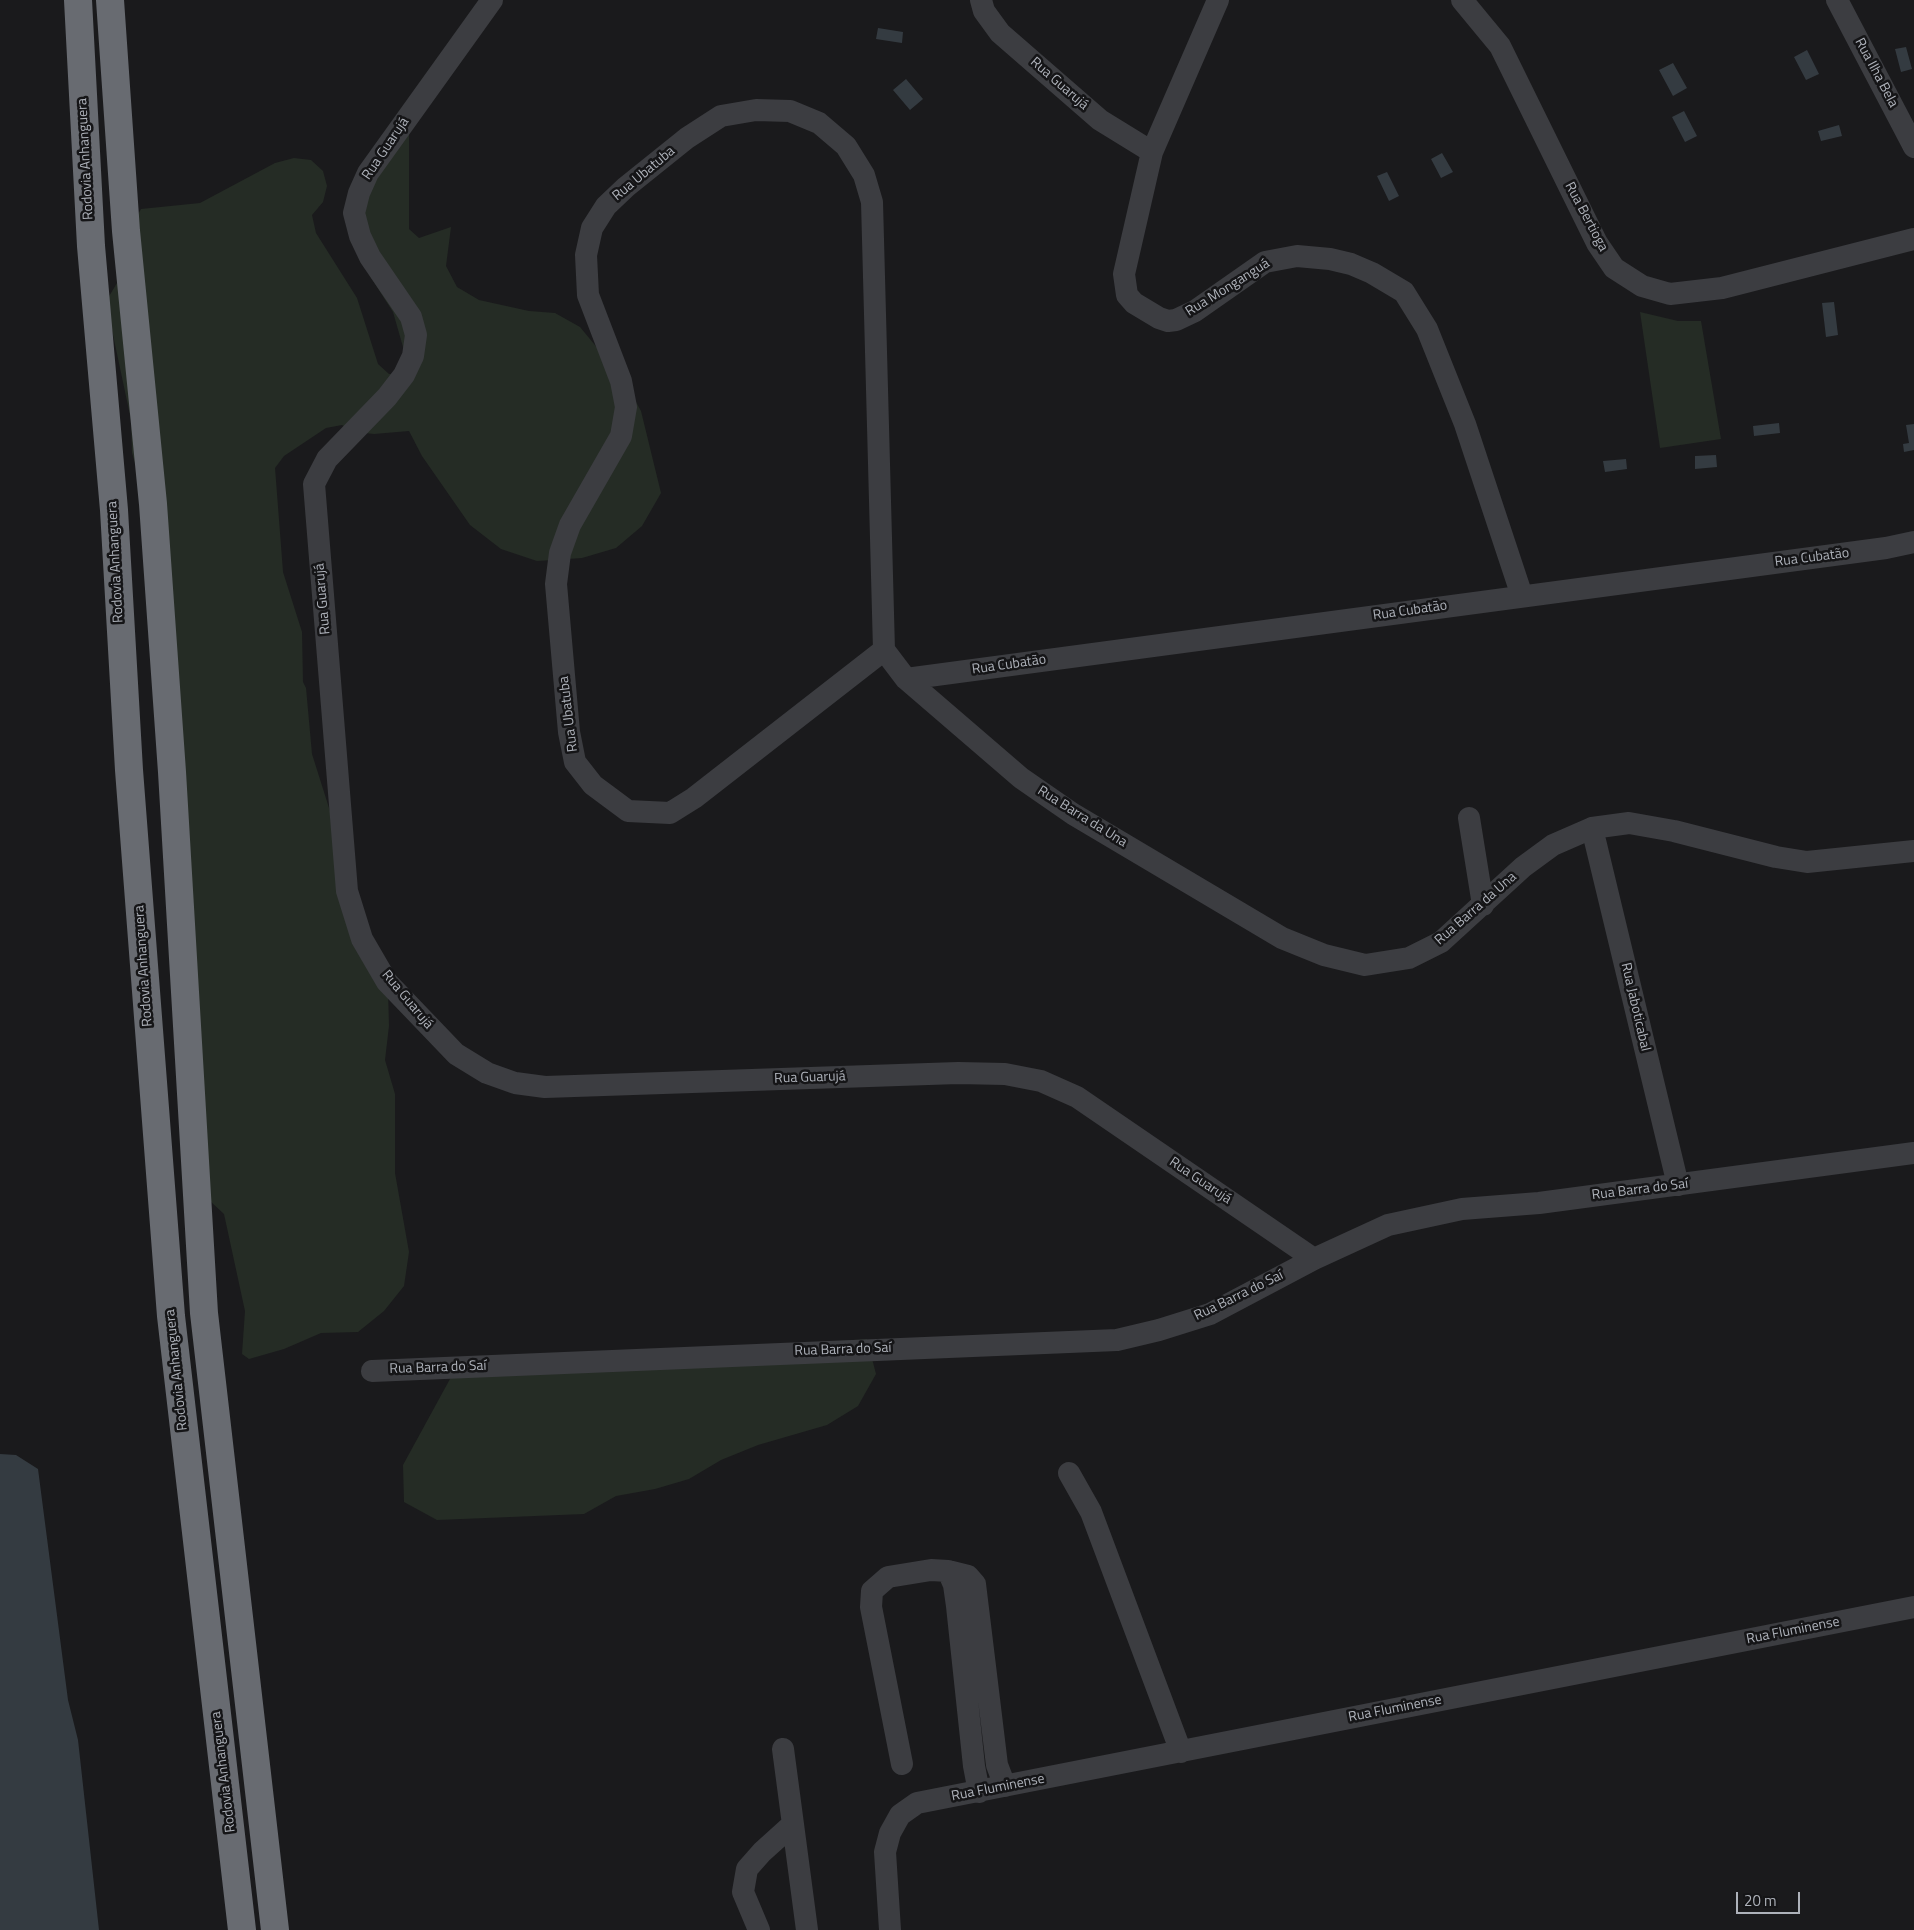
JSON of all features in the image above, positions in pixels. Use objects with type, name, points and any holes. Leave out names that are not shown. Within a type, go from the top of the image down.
[{"type":"highway","name":"Rodovia Anhanguera","points":[[78,0],[91,246],[114,510],[129,770],[171,1316],[242,1930]]},
{"type":"highway","points":[[110,0],[126,231],[156,544],[173,792],[204,1313],[275,1930]]},
{"type":"street","name":"Rua Guarujá","points":[[492,0],[368,173],[358,193],[354,213],[360,236],[370,257],[411,317],[416,335],[413,356],[404,375],[387,397],[327,459],[314,484],[347,891],[362,939],[387,982],[456,1054],[487,1073],[515,1083],[545,1087],[958,1073],[1005,1074],[1041,1081],[1077,1097],[1314,1259]]},
{"type":"street","name":"Rua Guarujá","points":[[980,0],[984,11],[1000,33],[1100,120],[1152,152]]},
{"type":"street","name":"Rua Monganguá","points":[[1218,0],[1152,152],[1124,274],[1127,295],[1134,303],[1158,318],[1168,321],[1176,320],[1195,311],[1265,262],[1297,256],[1330,259],[1351,264],[1404,292],[1426,329],[1465,424],[1522,596]]},
{"type":"street","name":"Rua Bertioga","points":[[1462,0],[1500,46],[1597,242],[1614,268],[1642,286],[1670,294],[1722,288],[1914,239]]},
{"type":"street","name":"Rua Ilha Bela","points":[[1837,0],[1914,147]]},
{"type":"street","name":"Rua Ubatuba","points":[[756,110],[790,110],[819,123],[846,146],[864,175],[872,202],[884,650],[694,798],[670,813],[628,811],[593,785],[575,762],[569,732],[556,584],[560,553],[570,525],[621,436],[626,407],[621,380],[588,295],[586,256],[592,228],[606,206],[626,187],[688,138],[721,116],[756,110]]},
{"type":"street","name":"Rua Cubatão","points":[[906,679],[1886,548],[1914,542]]},
{"type":"street","name":"Rua Barra da Una","points":[[884,650],[906,679],[1021,778],[1073,814],[1282,938],[1324,955],[1365,965],[1409,958],[1441,942],[1523,868],[1553,845],[1592,828],[1630,824],[1674,831],[1776,857],[1806,862],[1914,852]]},
{"type":"street","points":[[1470,818],[1483,905]]},
{"type":"street","name":"Rua Jaboticabal","points":[[1592,828],[1678,1185]]},
{"type":"street","name":"Rua Barra do Saí","points":[[372,1371],[1116,1340],[1159,1330],[1210,1314],[1314,1259],[1388,1225],[1462,1209],[1538,1203],[1914,1153]]},
{"type":"street","points":[[1070,1473],[1091,1512],[1181,1752]]},
{"type":"street","points":[[902,1764],[871,1607],[872,1591],[888,1577],[931,1570],[948,1571],[968,1576],[975,1584],[997,1765],[1005,1786]]},
{"type":"street","points":[[948,1571],[954,1585],[957,1606],[974,1766],[979,1792]]},
{"type":"street","name":"Rua Fluminense","points":[[890,1930],[885,1852],[890,1833],[900,1815],[917,1803],[1914,1607]]},
{"type":"street","points":[[783,1749],[807,1930]]},
{"type":"street","points":[[759,1930],[743,1892],[747,1869],[762,1852],[793,1824]]},
{"type":"shaded area","points":[[878,28],[903,32],[902,43],[876,39]]},
{"type":"shaded area","points":[[1906,47],[1912,69],[1901,72],[1895,49]]},
{"type":"shaded area","points":[[1807,50],[1819,74],[1806,80],[1794,57]]},
{"type":"shaded area","points":[[1673,63],[1687,88],[1673,96],[1659,70]]},
{"type":"shaded area","points":[[906,79],[923,99],[910,110],[893,90]]},
{"type":"shaded area","points":[[1684,111],[1697,136],[1685,142],[1672,117]]},
{"type":"shaded area","points":[[1839,125],[1842,136],[1821,141],[1818,131]]},
{"type":"shaded area","points":[[409,131],[409,229],[419,238],[451,227],[446,266],[457,287],[479,300],[529,311],[555,313],[580,327],[623,379],[641,411],[661,493],[642,526],[616,548],[582,558],[537,561],[501,549],[470,525],[422,456],[409,431],[374,434],[356,432],[342,425],[326,428],[284,456],[275,468],[283,572],[302,632],[303,682],[306,688],[312,754],[336,830],[344,886],[388,990],[389,1026],[385,1060],[395,1094],[395,1173],[409,1252],[404,1286],[384,1311],[358,1332],[321,1333],[284,1349],[249,1359],[242,1354],[245,1311],[224,1214],[210,1201],[197,1079],[199,996],[182,858],[156,532],[132,453],[131,420],[109,316],[108,298],[132,258],[131,227],[141,209],[200,203],[275,163],[294,158],[311,160],[323,171],[327,186],[323,202],[312,215],[316,233],[357,298],[378,364],[389,374],[402,373],[407,361],[393,312],[368,273],[356,210]]},
{"type":"shaded area","points":[[1442,153],[1453,172],[1441,178],[1431,159]]},
{"type":"shaded area","points":[[1387,172],[1399,196],[1389,201],[1377,176]]},
{"type":"shaded area","points":[[1834,302],[1838,335],[1826,337],[1822,303]]},
{"type":"shaded area","points":[[1640,312],[1678,321],[1701,321],[1721,439],[1660,448]]},
{"type":"shaded area","points":[[1779,423],[1780,433],[1754,436],[1753,426]]},
{"type":"shaded area","points":[[1914,424],[1914,450],[1904,452],[1903,444],[1909,443],[1906,425]]},
{"type":"shaded area","points":[[1716,455],[1717,467],[1695,469],[1695,456]]},
{"type":"shaded area","points":[[1626,459],[1627,469],[1605,472],[1603,461]]},
{"type":"shaded area","points":[[867,1339],[876,1374],[858,1406],[827,1425],[758,1445],[721,1460],[689,1479],[655,1489],[616,1496],[584,1514],[437,1520],[404,1502],[403,1465],[456,1368]]},
{"type":"shaded area","points":[[0,1454],[16,1455],[38,1469],[68,1700],[78,1740],[99,1930],[0,1930]]}]
